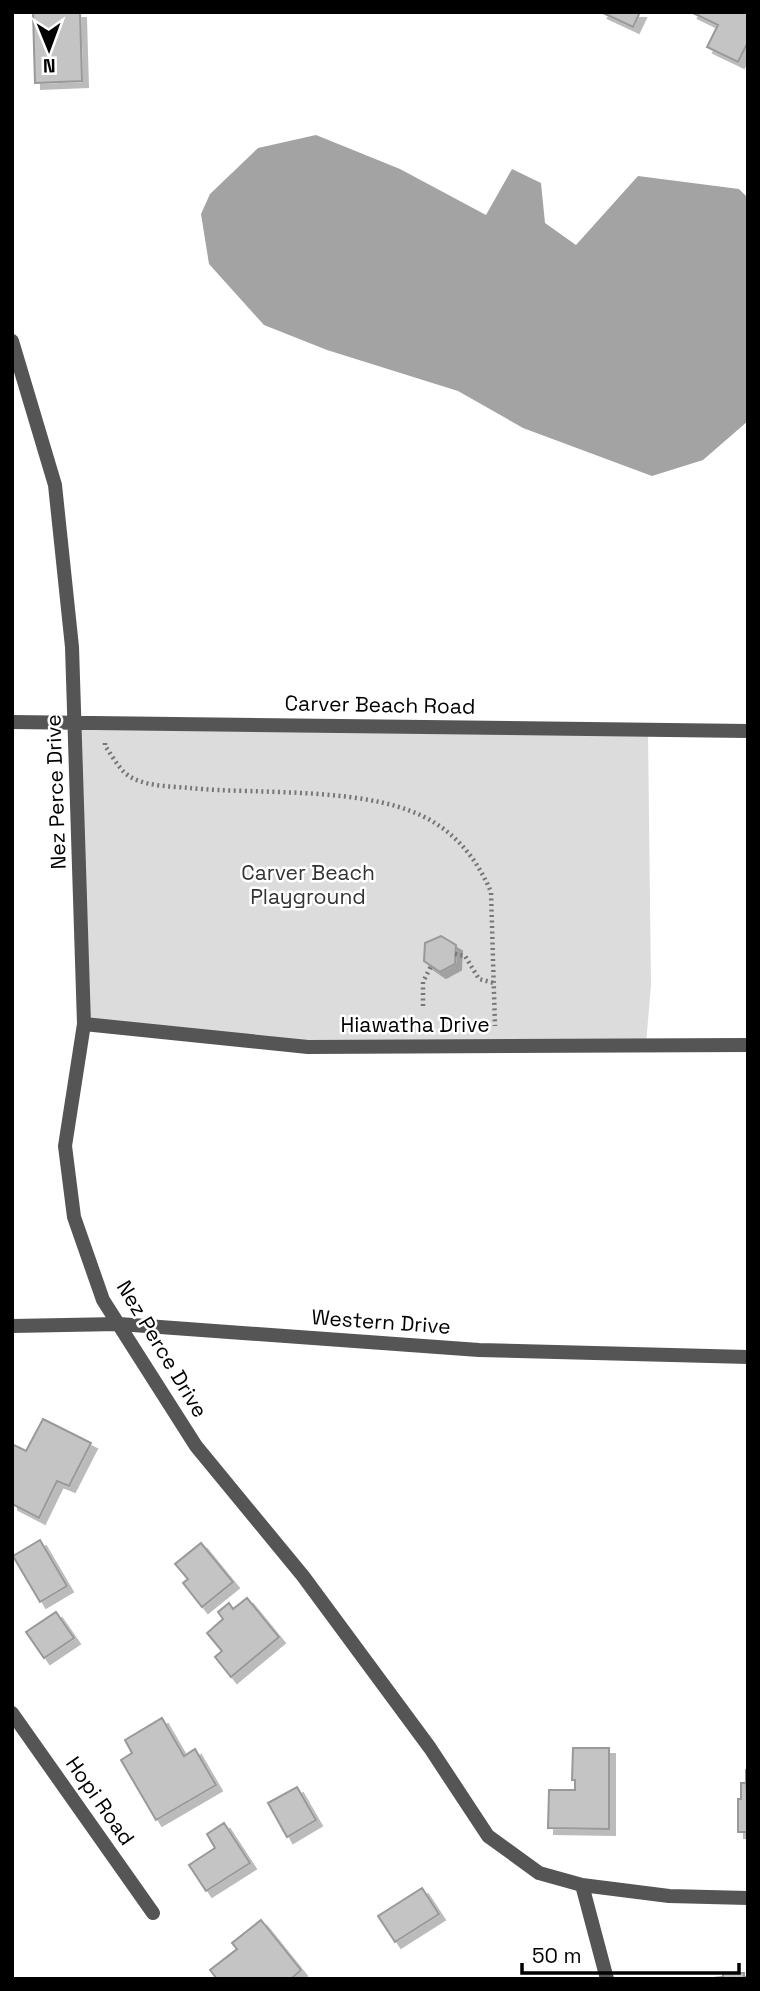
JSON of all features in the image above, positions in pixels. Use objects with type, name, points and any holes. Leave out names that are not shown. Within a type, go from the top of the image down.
[{"type":"street","name":"Nez Perce Drive","points":[[12,341],[19,388],[55,485],[72,648],[84,1024],[65,1146],[74,1217],[103,1300],[196,1446],[303,1576],[430,1748],[488,1836],[539,1873],[582,1885],[668,1896],[748,1898]]},
{"type":"street","name":"Carver Beach Road","points":[[12,722],[748,731]]},
{"type":"street","name":"Hiawatha Drive","points":[[84,1024],[308,1046],[748,1045]]},
{"type":"street","name":"Western Drive","points":[[12,1326],[119,1324],[479,1350],[748,1357]]},
{"type":"street","name":"Hopi Road","points":[[12,1713],[153,1913]]},
{"type":"street","points":[[582,1885],[607,1979]]},
{"type":"path","points":[[106,722],[105,746],[124,772],[152,785],[358,799],[417,814],[436,823],[470,853],[491,892],[496,1045]]},
{"type":"path","points":[[455,954],[464,956],[479,979],[494,983]]},
{"type":"path","points":[[423,1006],[423,982],[431,966]]},
{"type":"green space","name":"Carver Beach Playground","points":[[76,722],[648,731],[651,985],[646,1044],[308,1047],[84,1024]]},
{"type":"shaded area","points":[[316,135],[400,169],[486,215],[512,169],[541,183],[545,223],[576,245],[638,176],[739,189],[748,198],[748,421],[703,460],[652,476],[523,428],[458,391],[327,350],[264,325],[209,264],[201,214],[210,194],[258,148]]},
{"type":"building","points":[[33,12],[80,12],[82,81],[35,83]]},
{"type":"building","points":[[601,12],[640,12],[633,27]]},
{"type":"building","points":[[691,12],[748,12],[748,42],[738,62],[707,47],[718,25]]},
{"type":"building","points":[[441,936],[456,945],[455,964],[440,972],[424,961],[425,943]]},
{"type":"building","points":[[43,1419],[91,1443],[69,1486],[57,1481],[39,1518],[12,1504],[12,1444],[26,1451]]},
{"type":"building","points":[[40,1540],[67,1586],[40,1602],[13,1556]]},
{"type":"building","points":[[201,1543],[233,1582],[202,1607],[183,1583],[188,1579],[175,1564]]},
{"type":"building","points":[[247,1598],[279,1637],[231,1677],[215,1657],[222,1651],[207,1633],[223,1619],[218,1612],[229,1603],[233,1609]]},
{"type":"building","points":[[56,1612],[74,1638],[44,1658],[26,1632]]},
{"type":"building","points":[[162,1718],[184,1756],[195,1749],[216,1785],[156,1820],[121,1760],[132,1753],[125,1740]]},
{"type":"building","points":[[573,1748],[609,1748],[609,1829],[548,1828],[549,1790],[575,1790],[575,1780],[572,1780]]},
{"type":"building","points":[[746,1769],[748,1832],[738,1832],[738,1799],[741,1799],[741,1783],[746,1783]]},
{"type":"building","points":[[297,1787],[316,1820],[287,1837],[268,1803]]},
{"type":"building","points":[[224,1823],[250,1863],[206,1891],[189,1865],[215,1848],[207,1834]]},
{"type":"building","points":[[422,1888],[439,1914],[395,1942],[378,1916]]},
{"type":"building","points":[[261,1920],[301,1970],[291,1979],[217,1979],[210,1970],[237,1949],[232,1943]]},
{"type":"building","points":[[723,1973],[744,1973],[744,1977],[748,1979],[704,1979],[723,1977]]}]
